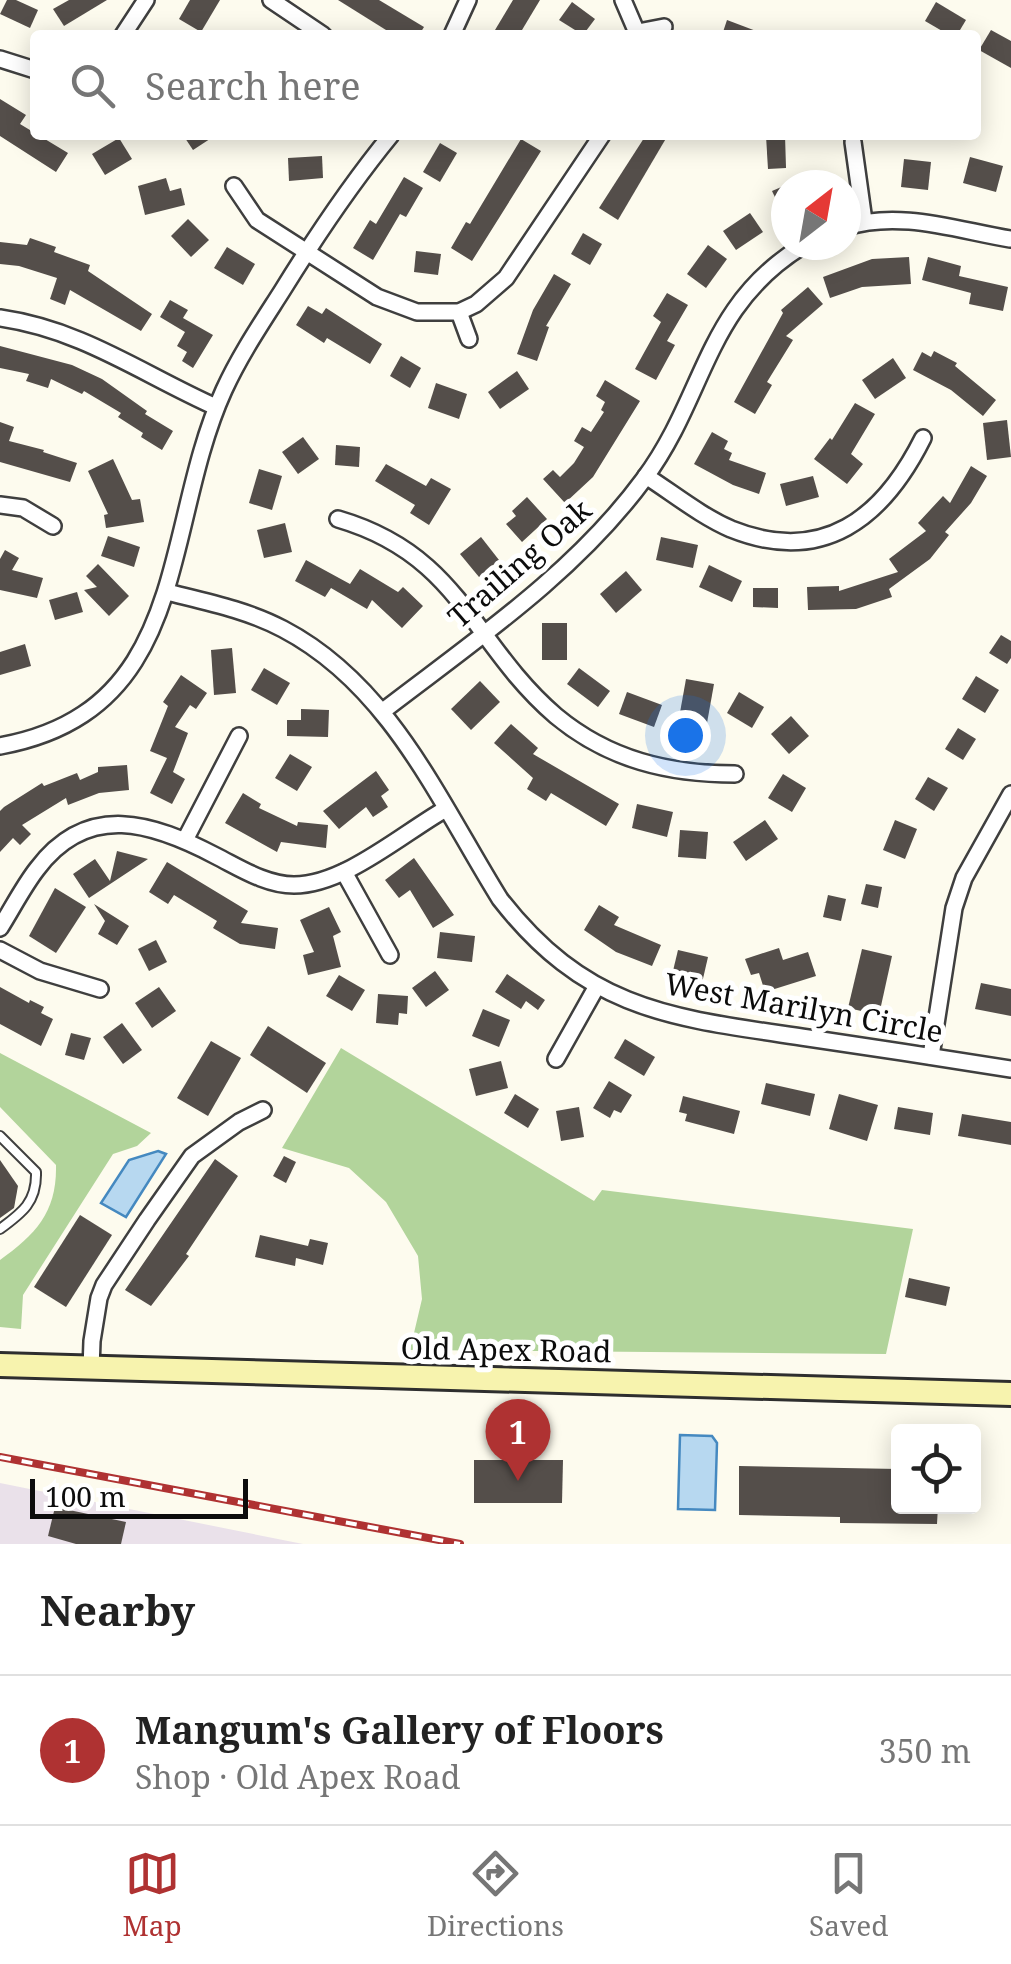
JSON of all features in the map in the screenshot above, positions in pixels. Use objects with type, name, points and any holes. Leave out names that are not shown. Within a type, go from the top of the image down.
[{"type":"main road","name":"Old Apex Road","points":[[0,1366],[1011,1394]]},
{"type":"street","points":[[126,30],[146,0]]},
{"type":"street","points":[[271,0],[316,30]]},
{"type":"street","points":[[454,30],[468,0]]},
{"type":"street","points":[[624,0],[636,30]]},
{"type":"street","points":[[653,30],[664,27]]},
{"type":"street","points":[[0,59],[30,68]]},
{"type":"street","points":[[0,746],[42,735],[70,722],[104,698],[142,652],[168,592],[192,482],[216,408],[241,356],[334,207],[387,140]]},
{"type":"street","points":[[234,186],[257,220],[394,306],[417,312],[459,312],[476,304],[506,278],[599,140]]},
{"type":"street","points":[[852,142],[864,222]]},
{"type":"street","points":[[861,223],[922,222],[1010,239]]},
{"type":"street","name":"Trailing Oak","points":[[383,711],[587,546],[646,476],[731,312],[757,280],[784,260]]},
{"type":"street","points":[[459,312],[469,339]]},
{"type":"street","points":[[0,318],[52,329],[96,345],[216,408]]},
{"type":"street","points":[[646,476],[732,529],[777,540],[801,540],[846,528],[877,507],[906,472],[922,438]]},
{"type":"street","points":[[0,505],[23,508],[53,526]]},
{"type":"street","points":[[338,518],[380,533],[418,557],[437,574],[531,691],[555,715],[604,748],[655,768],[736,774]]},
{"type":"street","name":"West Marilyn Circle","points":[[168,592],[238,610],[282,628],[342,669],[383,711],[519,923],[550,953],[596,986],[665,1015],[1011,1069]]},
{"type":"street","points":[[185,840],[239,736]]},
{"type":"street","points":[[931,1056],[954,908],[987,830],[1011,794]]},
{"type":"street","points":[[0,928],[37,868],[60,846],[89,830],[139,824],[185,840],[249,873],[280,884],[308,884],[344,872],[444,810]]},
{"type":"street","points":[[344,872],[390,955]]},
{"type":"street","points":[[0,950],[40,972],[100,990]]},
{"type":"street","points":[[556,1059],[596,986]]},
{"type":"street","points":[[91,1369],[99,1298],[147,1220],[192,1156],[239,1122],[264,1110]]},
{"type":"lane","points":[[0,1136],[36,1172],[36,1184],[26,1210],[0,1229]]},
{"type":"shaded area","points":[[0,1483],[303,1544],[0,1544]]},
{"type":"green space","points":[[341,1048],[594,1201],[602,1190],[913,1229],[886,1354],[410,1350],[422,1299],[418,1256],[386,1202],[349,1168],[282,1148]]},
{"type":"green space","points":[[0,1053],[151,1133],[137,1146],[113,1154],[23,1295],[21,1329],[0,1327],[0,1260],[42,1220],[53,1196],[56,1165],[0,1107]]},
{"type":"water","points":[[158,1151],[166,1154],[126,1217],[101,1203],[129,1160]]},
{"type":"water","points":[[680,1435],[712,1436],[717,1443],[715,1510],[678,1509]]},
{"type":"building","points":[[7,0],[38,10],[30,28],[0,14]]},
{"type":"building","points":[[69,0],[107,0],[64,26],[53,9]]},
{"type":"building","points":[[190,0],[220,0],[202,30],[179,19]]},
{"type":"building","points":[[338,0],[379,0],[424,27],[386,30]]},
{"type":"building","points":[[513,0],[540,0],[522,30],[495,30]]},
{"type":"building","points":[[572,2],[595,19],[587,30],[575,30],[559,20]]},
{"type":"building","points":[[936,2],[966,20],[960,30],[940,30],[925,21]]},
{"type":"building","points":[[727,20],[753,30],[724,30]]},
{"type":"building","points":[[991,30],[1011,41],[1011,68],[981,51]]},
{"type":"building","points":[[0,99],[26,115],[20,124],[30,130],[30,140],[46,140],[68,153],[56,172],[0,136]]},
{"type":"building","points":[[120,140],[132,159],[105,175],[92,154]]},
{"type":"building","points":[[186,140],[208,140],[193,150]]},
{"type":"building","points":[[520,140],[541,151],[472,261],[451,248],[466,222],[470,224]]},
{"type":"building","points":[[643,140],[665,140],[618,220],[599,208]]},
{"type":"building","points":[[766,140],[785,140],[786,168],[768,169]]},
{"type":"building","points":[[440,143],[457,153],[440,182],[423,172]]},
{"type":"building","points":[[322,156],[323,178],[289,181],[288,158]]},
{"type":"building","points":[[970,157],[1003,166],[996,192],[963,183]]},
{"type":"building","points":[[904,159],[931,162],[928,190],[901,187]]},
{"type":"building","points":[[404,177],[423,188],[406,217],[400,214],[373,260],[353,248],[370,220],[376,224]]},
{"type":"building","points":[[166,178],[170,191],[181,188],[185,205],[145,215],[138,186]]},
{"type":"building","points":[[750,213],[763,232],[736,250],[723,231]]},
{"type":"building","points":[[188,219],[209,240],[191,257],[171,236]]},
{"type":"building","points":[[583,233],[602,244],[590,265],[571,254]]},
{"type":"building","points":[[30,238],[90,265],[88,271],[152,314],[141,331],[70,290],[65,305],[50,299],[57,278],[0,264],[0,242],[27,245]]},
{"type":"building","points":[[708,245],[727,259],[706,288],[687,274]]},
{"type":"building","points":[[227,247],[255,264],[243,285],[214,268]]},
{"type":"building","points":[[416,251],[441,254],[438,275],[414,272]]},
{"type":"building","points":[[909,257],[911,284],[862,287],[830,298],[823,277],[872,259]]},
{"type":"building","points":[[928,257],[961,266],[959,276],[1008,287],[1003,311],[969,304],[971,293],[922,280]]},
{"type":"building","points":[[554,274],[571,284],[546,326],[549,327],[537,361],[517,354],[533,310]]},
{"type":"building","points":[[808,287],[823,304],[786,336],[793,340],[767,382],[772,385],[755,414],[734,402],[783,313],[781,310]]},
{"type":"building","points":[[667,293],[688,305],[667,341],[675,345],[656,380],[635,369],[661,322],[653,316]]},
{"type":"building","points":[[170,300],[188,310],[183,318],[213,335],[193,368],[182,361],[187,352],[177,346],[185,332],[160,317]]},
{"type":"building","points":[[308,306],[322,314],[326,308],[382,344],[370,364],[296,325]]},
{"type":"building","points":[[0,346],[72,365],[102,379],[173,431],[162,450],[118,417],[121,413],[84,391],[82,394],[51,379],[48,388],[26,381],[29,374],[0,368]]},
{"type":"building","points":[[934,351],[957,363],[955,366],[996,400],[983,416],[951,390],[913,370],[922,352],[931,357]]},
{"type":"building","points":[[401,356],[421,368],[410,388],[390,376]]},
{"type":"building","points":[[893,358],[906,378],[875,399],[862,380]]},
{"type":"building","points":[[517,371],[529,389],[500,409],[488,392]]},
{"type":"building","points":[[605,380],[640,401],[593,477],[565,503],[543,479],[553,470],[560,477],[574,463],[584,447],[574,441],[582,427],[591,432],[604,412],[601,410],[605,402],[596,396]]},
{"type":"building","points":[[436,383],[467,394],[459,419],[428,408]]},
{"type":"building","points":[[855,403],[875,414],[851,454],[863,464],[847,484],[814,459],[832,440]]},
{"type":"building","points":[[1007,420],[1011,457],[987,460],[983,423]]},
{"type":"building","points":[[0,422],[14,427],[9,441],[77,463],[70,482],[0,462]]},
{"type":"building","points":[[712,432],[728,441],[724,449],[732,453],[729,460],[766,473],[759,494],[694,464]]},
{"type":"building","points":[[303,437],[319,459],[298,474],[282,452]]},
{"type":"building","points":[[336,445],[360,447],[359,467],[335,465]]},
{"type":"building","points":[[113,459],[132,500],[140,499],[144,522],[106,528],[104,515],[108,514],[88,471]]},
{"type":"building","points":[[386,464],[426,486],[431,478],[451,489],[429,525],[410,513],[415,505],[375,481]]},
{"type":"building","points":[[971,466],[987,476],[971,503],[945,532],[949,535],[930,559],[889,589],[892,597],[856,609],[808,610],[807,587],[839,586],[839,591],[898,572],[889,559],[926,531],[918,523],[943,496],[950,503]]},
{"type":"building","points":[[259,469],[282,476],[272,510],[249,503]]},
{"type":"building","points":[[813,476],[819,497],[786,506],[780,484]]},
{"type":"building","points":[[527,497],[547,519],[522,542],[506,524],[516,516],[512,511]]},
{"type":"building","points":[[285,523],[292,552],[264,558],[257,530]]},
{"type":"building","points":[[108,536],[140,547],[134,567],[101,556]]},
{"type":"building","points":[[481,537],[499,560],[479,577],[460,554]]},
{"type":"building","points":[[661,537],[698,545],[693,568],[656,560]]},
{"type":"building","points":[[5,550],[19,558],[12,570],[43,578],[37,598],[0,590],[0,559]]},
{"type":"building","points":[[306,560],[350,584],[360,569],[398,592],[403,587],[423,606],[402,628],[372,600],[367,609],[331,588],[325,597],[295,581]]},
{"type":"building","points":[[98,564],[129,596],[109,616],[84,590],[97,587],[86,576]]},
{"type":"building","points":[[709,565],[742,581],[732,602],[699,587]]},
{"type":"building","points":[[626,571],[642,590],[616,613],[600,594]]},
{"type":"building","points":[[753,588],[778,588],[778,608],[753,607]]},
{"type":"building","points":[[77,592],[83,612],[55,620],[49,600]]},
{"type":"building","points":[[542,623],[567,623],[567,660],[542,660]]},
{"type":"building","points":[[1001,635],[1011,641],[1007,664],[989,653]]},
{"type":"building","points":[[25,644],[31,666],[0,675],[0,652]]},
{"type":"building","points":[[232,648],[236,693],[214,695],[211,650]]},
{"type":"building","points":[[264,668],[290,683],[277,705],[251,690]]},
{"type":"building","points":[[579,668],[610,691],[598,707],[567,684]]},
{"type":"building","points":[[181,675],[207,693],[196,709],[190,705],[175,727],[188,733],[173,772],[185,779],[172,804],[150,793],[167,758],[150,751],[168,706],[163,702]]},
{"type":"building","points":[[976,676],[999,690],[985,713],[962,699]]},
{"type":"building","points":[[686,679],[714,684],[707,723],[679,718]]},
{"type":"building","points":[[480,681],[500,702],[471,730],[451,709]]},
{"type":"building","points":[[627,692],[662,705],[654,727],[619,714]]},
{"type":"building","points":[[739,692],[764,707],[752,728],[727,713]]},
{"type":"building","points":[[301,709],[329,710],[328,737],[287,736],[287,720],[301,720]]},
{"type":"building","points":[[791,716],[809,736],[789,754],[771,734]]},
{"type":"building","points":[[511,724],[538,748],[533,754],[619,804],[606,826],[551,793],[546,801],[527,789],[533,778],[494,743]]},
{"type":"building","points":[[958,728],[976,739],[963,760],[945,749]]},
{"type":"building","points":[[290,754],[312,767],[297,791],[275,778]]},
{"type":"building","points":[[127,765],[129,790],[99,793],[68,805],[66,798],[22,825],[31,834],[20,845],[13,838],[0,852],[0,811],[4,807],[42,783],[44,786],[77,773],[80,780],[98,772],[98,767]]},
{"type":"building","points":[[376,771],[389,790],[381,796],[388,807],[373,817],[366,807],[339,829],[323,811]]},
{"type":"building","points":[[783,774],[806,788],[792,812],[768,798]]},
{"type":"building","points":[[928,777],[948,788],[934,811],[915,799]]},
{"type":"building","points":[[243,793],[261,804],[259,808],[297,826],[298,822],[328,825],[326,848],[281,842],[277,852],[225,823]]},
{"type":"building","points":[[637,804],[673,812],[667,837],[632,828]]},
{"type":"building","points":[[765,820],[778,839],[746,861],[733,842]]},
{"type":"building","points":[[895,820],[917,829],[905,859],[883,850]]},
{"type":"building","points":[[680,830],[708,832],[706,859],[678,857]]},
{"type":"building","points":[[117,851],[148,859],[89,898],[73,874],[95,859],[110,881]]},
{"type":"building","points":[[414,858],[454,915],[433,928],[410,890],[399,898],[385,880]]},
{"type":"building","points":[[167,862],[248,911],[241,923],[278,928],[275,949],[240,944],[213,928],[217,921],[174,895],[168,904],[149,892]]},
{"type":"building","points":[[866,884],[882,887],[878,908],[861,904]]},
{"type":"building","points":[[55,888],[86,907],[56,953],[29,936]]},
{"type":"building","points":[[828,895],[846,899],[841,921],[823,917]]},
{"type":"building","points":[[94,904],[129,926],[117,945],[98,934],[105,921]]},
{"type":"building","points":[[599,905],[619,917],[614,925],[661,945],[652,966],[616,952],[584,930]]},
{"type":"building","points":[[329,907],[341,932],[333,936],[341,967],[308,975],[303,955],[314,952],[300,920]]},
{"type":"building","points":[[440,932],[475,936],[472,962],[437,958]]},
{"type":"building","points":[[156,940],[167,962],[149,971],[138,949]]},
{"type":"building","points":[[779,948],[783,960],[808,952],[816,976],[765,992],[759,973],[751,975],[745,959]]},
{"type":"building","points":[[862,949],[892,956],[879,1015],[848,1008]]},
{"type":"building","points":[[678,950],[708,957],[702,983],[672,975]]},
{"type":"building","points":[[435,971],[449,990],[426,1007],[412,988]]},
{"type":"building","points":[[507,974],[545,1000],[538,1010],[526,1001],[521,1009],[495,992]]},
{"type":"building","points":[[339,975],[365,990],[352,1011],[326,996]]},
{"type":"building","points":[[981,983],[1011,989],[1011,1016],[975,1009]]},
{"type":"building","points":[[0,987],[44,1007],[41,1013],[53,1019],[41,1046],[0,1024]]},
{"type":"building","points":[[159,987],[176,1011],[152,1028],[135,1003]]},
{"type":"building","points":[[378,994],[408,996],[407,1014],[399,1013],[398,1025],[376,1023]]},
{"type":"building","points":[[483,1009],[510,1020],[499,1047],[472,1036]]},
{"type":"building","points":[[122,1023],[142,1050],[123,1064],[103,1037]]},
{"type":"building","points":[[268,1026],[326,1063],[307,1093],[250,1055]]},
{"type":"building","points":[[71,1033],[91,1038],[84,1060],[65,1055]]},
{"type":"building","points":[[625,1039],[655,1057],[644,1076],[614,1058]]},
{"type":"building","points":[[211,1041],[241,1058],[208,1116],[177,1098]]},
{"type":"building","points":[[501,1061],[508,1088],[476,1096],[469,1069]]},
{"type":"building","points":[[609,1081],[632,1095],[621,1113],[614,1110],[610,1118],[593,1108]]},
{"type":"building","points":[[766,1083],[815,1094],[810,1116],[761,1104]]},
{"type":"building","points":[[515,1094],[539,1109],[528,1128],[504,1113]]},
{"type":"building","points":[[839,1094],[878,1105],[867,1141],[829,1129]]},
{"type":"building","points":[[683,1096],[740,1111],[734,1134],[685,1121],[687,1114],[679,1112]]},
{"type":"building","points":[[579,1107],[584,1137],[561,1141],[556,1111]]},
{"type":"building","points":[[898,1107],[933,1113],[930,1135],[894,1129]]},
{"type":"building","points":[[962,1114],[1011,1122],[1011,1145],[958,1136]]},
{"type":"building","points":[[284,1156],[296,1162],[286,1183],[273,1176]]},
{"type":"building","points":[[215,1159],[238,1176],[186,1254],[189,1256],[151,1306],[125,1290]]},
{"type":"building","points":[[0,1160],[18,1186],[14,1208],[0,1218]]},
{"type":"building","points":[[80,1215],[112,1235],[66,1307],[34,1287]]},
{"type":"building","points":[[260,1235],[308,1246],[310,1239],[328,1243],[323,1265],[296,1258],[295,1266],[255,1257]]},
{"type":"building","points":[[909,1278],[950,1287],[946,1306],[905,1297]]},
{"type":"building","points":[[474,1460],[563,1460],[562,1503],[474,1503]]},
{"type":"building","points":[[739,1466],[891,1469],[891,1514],[938,1514],[937,1524],[840,1523],[840,1517],[739,1515]]},
{"type":"building","points":[[55,1507],[126,1522],[121,1544],[76,1544],[48,1536]]},
{"type":"railway","points":[[0,1457],[460,1544]]},
{"type":"place","name":"Mangum's Gallery of Floors","points":[[518,1481]]}]
